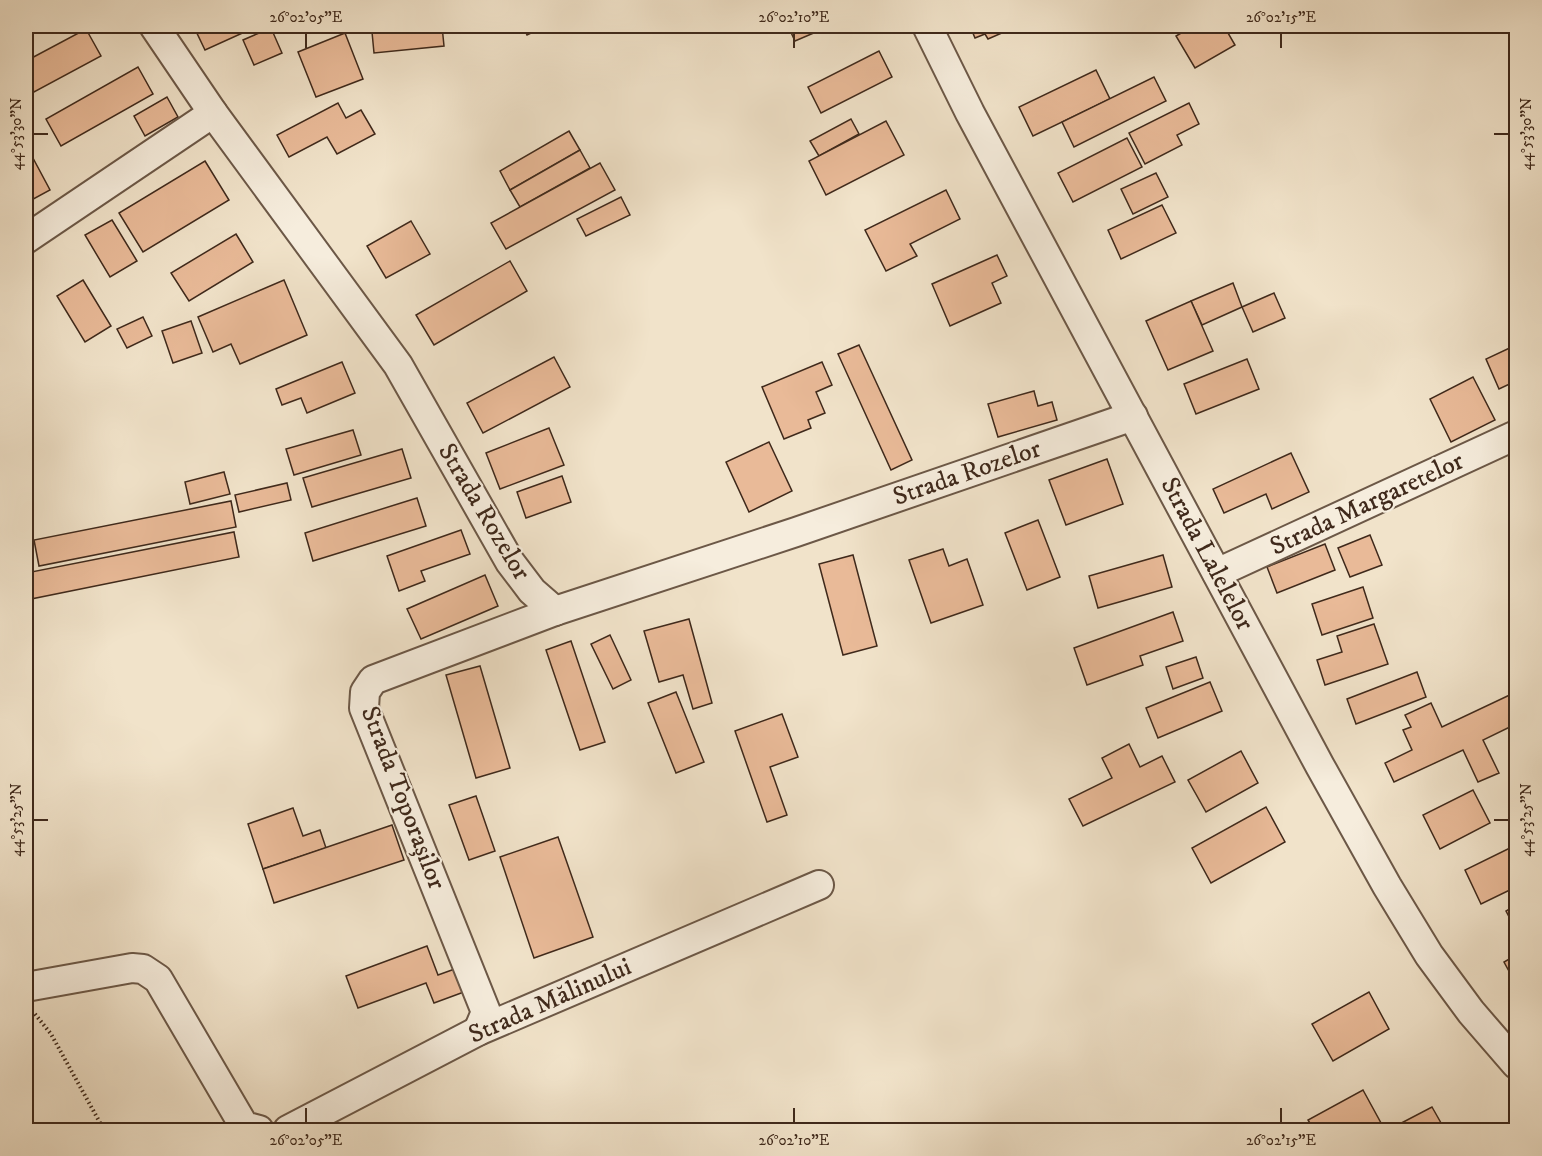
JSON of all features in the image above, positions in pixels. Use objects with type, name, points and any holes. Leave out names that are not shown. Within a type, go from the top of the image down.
[{"type":"street","name":"Strada Rozelor","points":[[154,26],[213,113],[398,364],[510,562],[532,591],[555,611],[807,528],[1133,416]]},
{"type":"street","name":"Strada Lalelelor","points":[[927,26],[970,113],[1320,766],[1417,935],[1471,1012],[1516,1064]]},
{"type":"street","points":[[26,239],[213,113]]},
{"type":"street","name":"Strada Margaretelor","points":[[1217,573],[1516,435]]},
{"type":"street","name":"Strada Toporașilor","points":[[478,1031],[486,1012],[364,708],[365,692],[373,680],[555,611]]},
{"type":"street","name":"Strada Mălinului","points":[[288,1131],[478,1031],[819,885]]},
{"type":"street","points":[[29,998],[132,968],[143,969],[158,979],[244,1126],[259,1131]]},
{"type":"path","points":[[29,998],[104,1131]]},
{"type":"building","points":[[258,26],[205,50],[194,27]]},
{"type":"building","points":[[442,26],[444,46],[374,53],[372,32]]},
{"type":"building","points":[[523,26],[546,26],[527,35]]},
{"type":"building","points":[[788,26],[830,26],[795,41]]},
{"type":"building","points":[[970,26],[1018,26],[988,39],[985,34],[975,38]]},
{"type":"building","points":[[1193,26],[1224,26],[1235,45],[1195,68],[1176,36]]},
{"type":"building","points":[[271,28],[282,53],[254,65],[243,40]]},
{"type":"building","points":[[86,29],[101,56],[34,92],[26,75],[26,61]]},
{"type":"building","points":[[345,33],[363,79],[316,97],[298,52]]},
{"type":"building","points":[[879,51],[892,77],[821,113],[808,87]]},
{"type":"building","points":[[138,67],[153,94],[61,146],[46,119]]},
{"type":"building","points":[[1096,70],[1110,99],[1033,136],[1019,107]]},
{"type":"building","points":[[1154,77],[1166,101],[1074,147],[1062,122]]},
{"type":"building","points":[[167,97],[178,117],[145,136],[134,116]]},
{"type":"building","points":[[338,103],[346,118],[361,110],[375,134],[337,154],[327,137],[289,157],[277,135]]},
{"type":"building","points":[[1189,103],[1199,124],[1177,135],[1182,145],[1145,164],[1129,133]]},
{"type":"building","points":[[851,119],[859,134],[819,156],[810,141]]},
{"type":"building","points":[[886,121],[904,155],[826,195],[809,161]]},
{"type":"building","points":[[569,131],[580,150],[510,190],[500,171]]},
{"type":"building","points":[[1127,138],[1142,167],[1073,202],[1058,173]]},
{"type":"building","points":[[26,145],[50,190],[26,203]]},
{"type":"building","points":[[580,150],[590,168],[520,207],[510,190]]},
{"type":"building","points":[[205,161],[229,200],[143,252],[119,213]]},
{"type":"building","points":[[600,163],[615,190],[506,249],[491,223]]},
{"type":"building","points":[[1156,173],[1168,197],[1133,214],[1121,189]]},
{"type":"building","points":[[946,190],[960,219],[910,244],[917,256],[886,271],[865,230]]},
{"type":"building","points":[[621,197],[630,215],[586,236],[577,219]]},
{"type":"building","points":[[1162,205],[1176,233],[1121,259],[1108,230]]},
{"type":"building","points":[[112,220],[137,261],[110,277],[85,235]]},
{"type":"building","points":[[411,221],[430,254],[386,278],[367,246]]},
{"type":"building","points":[[236,234],[253,262],[189,301],[171,273]]},
{"type":"building","points":[[997,255],[1007,276],[992,283],[1001,303],[950,326],[932,284]]},
{"type":"building","points":[[510,261],[527,291],[434,345],[416,315]]},
{"type":"building","points":[[83,280],[111,326],[85,342],[57,296]]},
{"type":"building","points":[[284,280],[307,335],[240,364],[231,344],[213,352],[198,317]]},
{"type":"building","points":[[1233,283],[1242,307],[1202,325],[1191,301]]},
{"type":"building","points":[[1274,293],[1285,318],[1253,332],[1242,307]]},
{"type":"building","points":[[1191,301],[1213,351],[1168,370],[1146,321]]},
{"type":"building","points":[[143,317],[152,336],[127,348],[117,329]]},
{"type":"building","points":[[191,321],[202,353],[173,363],[162,331]]},
{"type":"building","points":[[859,345],[912,460],[891,470],[838,354]]},
{"type":"building","points":[[1516,345],[1516,381],[1499,389],[1486,359]]},
{"type":"building","points":[[554,357],[570,387],[483,433],[467,403]]},
{"type":"building","points":[[1247,359],[1259,389],[1196,414],[1184,384]]},
{"type":"building","points":[[342,362],[355,393],[307,413],[301,398],[282,405],[276,389]]},
{"type":"building","points":[[822,362],[832,385],[816,392],[825,413],[808,420],[811,428],[784,439],[762,387]]},
{"type":"building","points":[[1473,377],[1495,420],[1451,442],[1430,399]]},
{"type":"building","points":[[1034,391],[1038,406],[1052,402],[1057,420],[998,437],[988,404]]},
{"type":"building","points":[[549,428],[564,465],[500,489],[486,453]]},
{"type":"building","points":[[353,430],[361,455],[294,475],[286,449]]},
{"type":"building","points":[[769,442],[792,491],[749,512],[726,462]]},
{"type":"building","points":[[402,449],[411,478],[312,507],[303,478]]},
{"type":"building","points":[[1291,453],[1309,492],[1272,509],[1266,494],[1224,513],[1213,489]]},
{"type":"building","points":[[1107,459],[1123,504],[1066,525],[1049,480]]},
{"type":"building","points":[[224,472],[230,494],[190,504],[185,482]]},
{"type":"building","points":[[562,476],[571,502],[526,518],[517,492]]},
{"type":"building","points":[[287,483],[291,500],[239,512],[235,495]]},
{"type":"building","points":[[417,498],[426,526],[313,561],[305,533]]},
{"type":"building","points":[[231,501],[236,527],[39,566],[34,540]]},
{"type":"building","points":[[1038,520],[1060,577],[1027,590],[1005,533]]},
{"type":"building","points":[[461,530],[470,554],[421,571],[425,581],[399,591],[387,556]]},
{"type":"building","points":[[234,532],[239,557],[26,600],[26,573]]},
{"type":"building","points":[[1370,535],[1382,565],[1350,577],[1338,548]]},
{"type":"building","points":[[1325,544],[1335,570],[1277,593],[1267,567]]},
{"type":"building","points":[[943,549],[949,566],[967,559],[983,605],[931,623],[909,560]]},
{"type":"building","points":[[853,555],[877,646],[843,655],[819,564]]},
{"type":"building","points":[[1163,555],[1172,587],[1098,608],[1089,576]]},
{"type":"building","points":[[485,575],[498,606],[421,639],[407,609]]},
{"type":"building","points":[[1363,587],[1373,618],[1322,635],[1312,604]]},
{"type":"building","points":[[1173,612],[1183,641],[1140,656],[1143,665],[1087,685],[1074,648]]},
{"type":"building","points":[[689,619],[712,703],[693,709],[683,675],[659,682],[644,631]]},
{"type":"building","points":[[1374,624],[1388,664],[1325,685],[1317,660],[1342,652],[1337,636]]},
{"type":"building","points":[[610,635],[631,680],[613,689],[591,644]]},
{"type":"building","points":[[571,641],[605,742],[580,750],[546,650]]},
{"type":"building","points":[[1196,657],[1203,678],[1173,689],[1166,667]]},
{"type":"building","points":[[480,666],[510,768],[476,778],[446,675]]},
{"type":"building","points":[[1417,672],[1426,697],[1356,724],[1347,699]]},
{"type":"building","points":[[1210,682],[1222,711],[1158,738],[1146,708]]},
{"type":"building","points":[[676,692],[704,762],[676,773],[648,703]]},
{"type":"building","points":[[1516,692],[1516,724],[1483,740],[1499,773],[1478,782],[1463,750],[1394,782],[1385,763],[1412,750],[1403,730],[1411,727],[1405,715],[1431,703],[1442,727]]},
{"type":"building","points":[[782,714],[798,757],[770,767],[787,815],[767,822],[735,731]]},
{"type":"building","points":[[1129,744],[1140,767],[1162,756],[1175,782],[1083,826],[1069,799],[1112,778],[1102,758]]},
{"type":"building","points":[[1241,751],[1258,783],[1206,812],[1188,780]]},
{"type":"building","points":[[1473,790],[1490,823],[1440,849],[1423,815]]},
{"type":"building","points":[[476,796],[495,851],[469,860],[449,805]]},
{"type":"building","points":[[1266,807],[1285,842],[1211,883],[1192,848]]},
{"type":"building","points":[[293,808],[303,836],[320,830],[326,848],[263,869],[248,824]]},
{"type":"building","points":[[392,825],[404,860],[274,903],[263,869]]},
{"type":"building","points":[[558,837],[593,937],[534,958],[500,857]]},
{"type":"building","points":[[1516,845],[1516,887],[1481,904],[1465,870]]},
{"type":"building","points":[[1516,905],[1516,930],[1506,911]]},
{"type":"building","points":[[427,946],[438,975],[463,966],[472,989],[434,1003],[426,983],[358,1008],[346,976]]},
{"type":"building","points":[[1516,955],[1516,984],[1504,962]]},
{"type":"building","points":[[1369,992],[1389,1029],[1333,1061],[1312,1024]]},
{"type":"building","points":[[1363,1090],[1381,1123],[1367,1130],[1314,1130],[1308,1120]]},
{"type":"building","points":[[1432,1107],[1445,1130],[1388,1130]]}]
